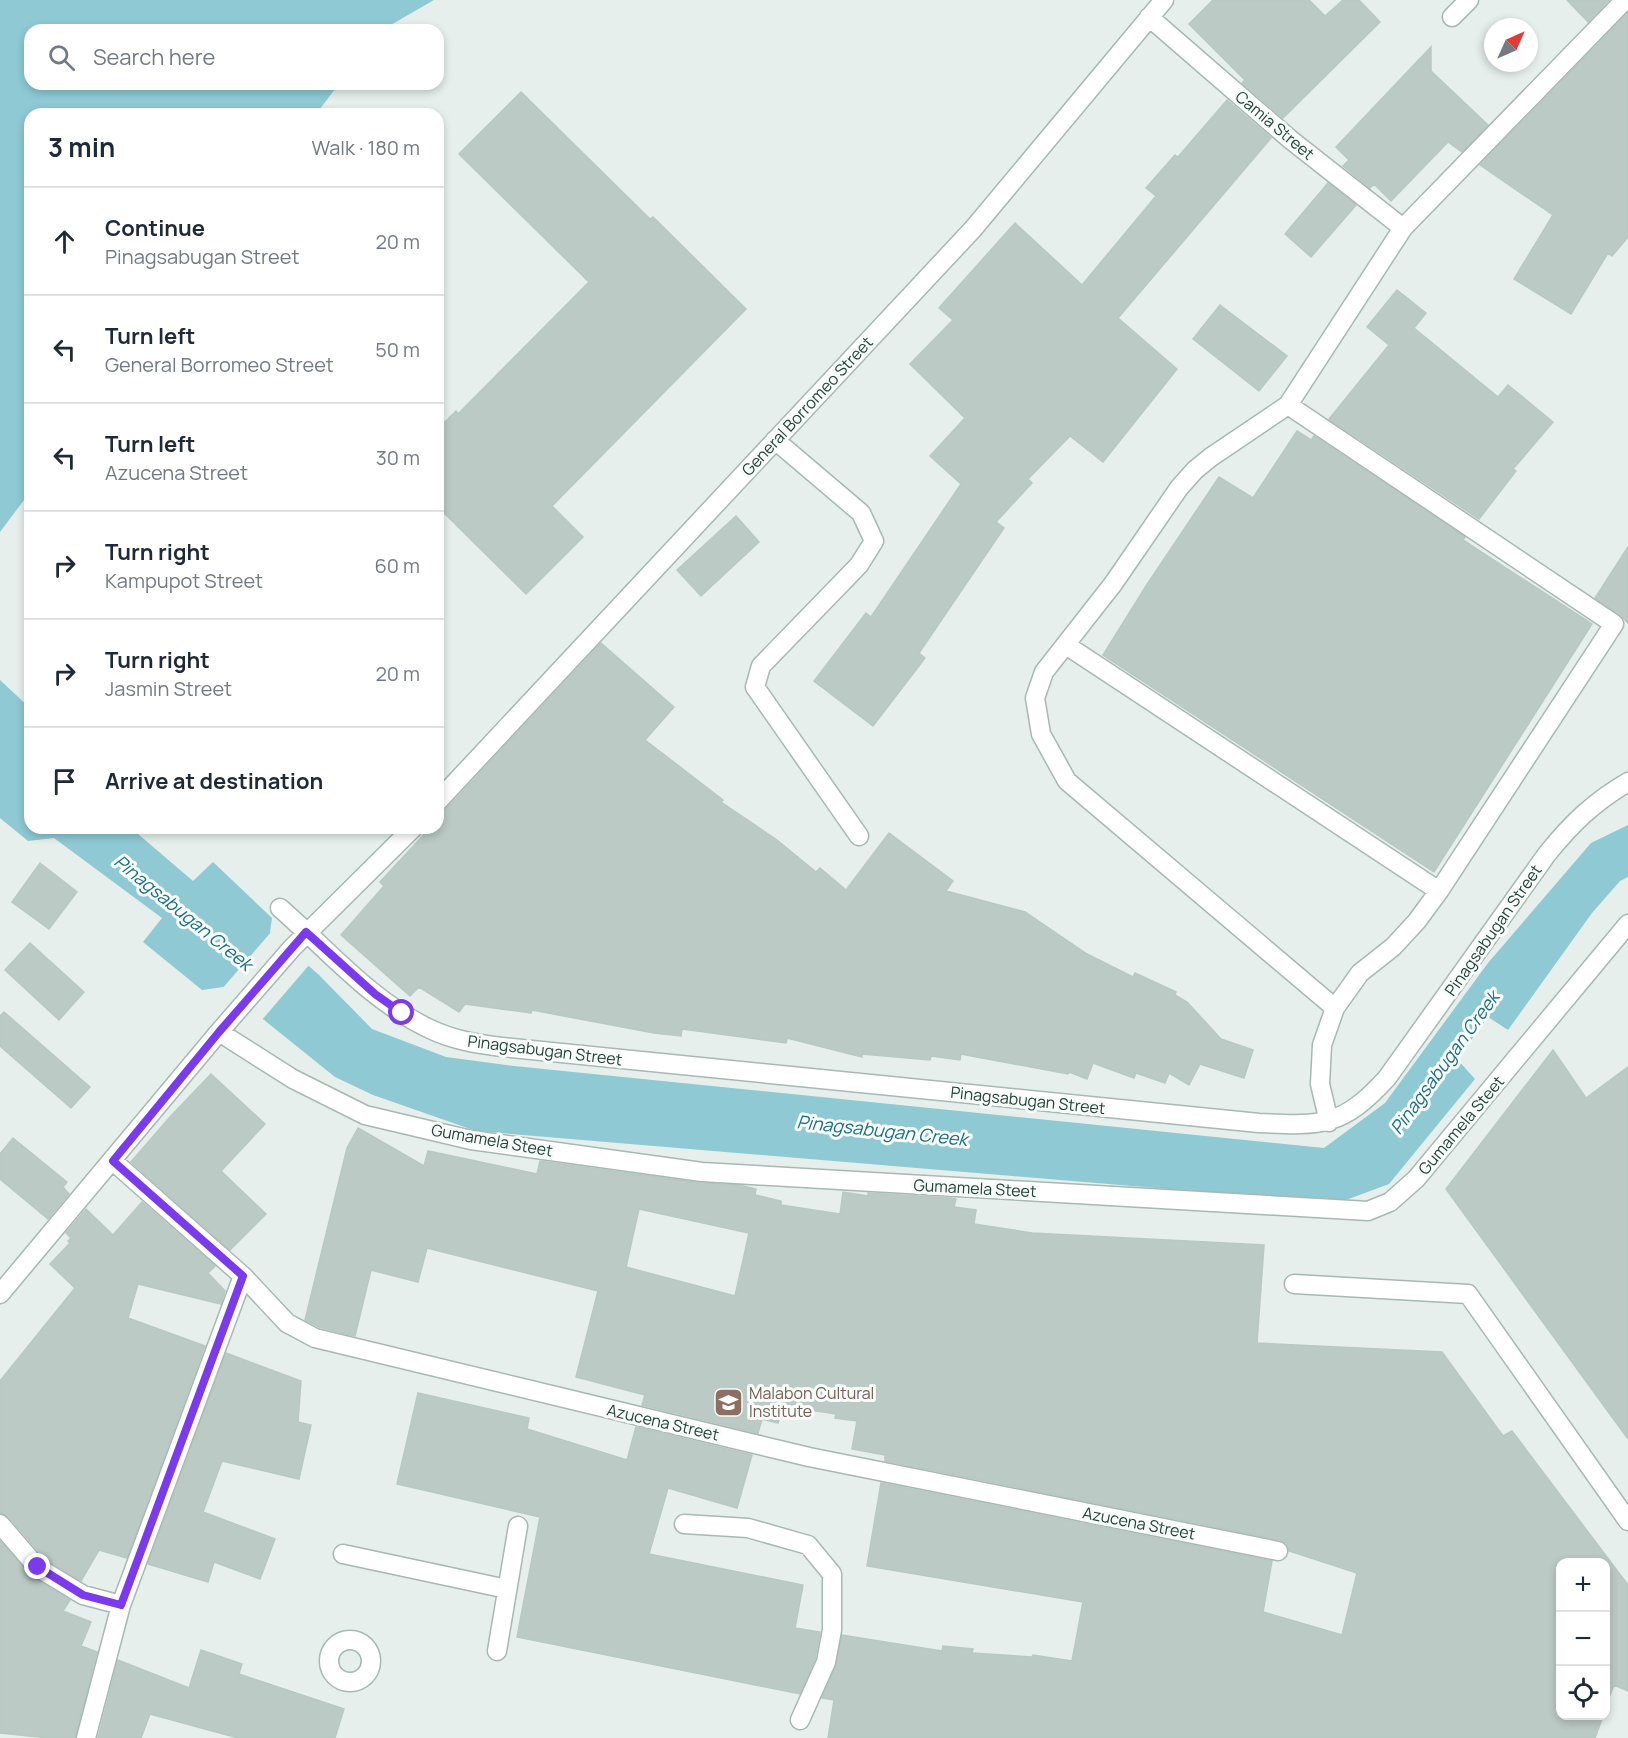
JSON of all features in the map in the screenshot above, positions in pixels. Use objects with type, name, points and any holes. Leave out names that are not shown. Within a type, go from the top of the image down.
[{"type":"street","name":"General Borromeo Street","points":[[444,795],[973,229],[1164,0]]},
{"type":"street","points":[[1452,17],[1469,0]]},
{"type":"street","points":[[1335,1008],[1067,781],[1041,734],[1035,698],[1044,672],[1113,584],[1179,488],[1211,457],[1288,405],[1404,228],[1625,0]]},
{"type":"street","name":"Camia Street","points":[[1149,17],[1291,140],[1404,228]]},
{"type":"street","points":[[1288,405],[1614,624],[1439,891],[1417,921],[1393,947],[1360,973],[1335,1008],[1322,1045],[1320,1084],[1329,1122]]},
{"type":"street","points":[[775,440],[861,513],[874,541],[859,565],[761,666],[755,687],[859,836]]},
{"type":"street","points":[[1066,645],[1439,891]]},
{"type":"street","name":"Pinagsabugan Street","points":[[280,908],[375,994],[431,1030],[464,1041],[502,1047],[1259,1123],[1299,1125],[1329,1122],[1351,1112],[1368,1098],[1387,1078],[1547,854],[1580,817],[1601,798],[1628,782]]},
{"type":"street","points":[[0,1294],[288,952],[407,834]]},
{"type":"street","name":"Gumamela Steet","points":[[219,1032],[293,1079],[365,1115],[471,1140],[702,1172],[1368,1211],[1390,1202],[1416,1179],[1628,924]]},
{"type":"street","name":"Azucena Street","points":[[113,1161],[243,1276],[287,1323],[315,1338],[809,1457],[1278,1551]]},
{"type":"street","points":[[86,1738],[121,1605],[243,1276]]},
{"type":"street","points":[[1294,1284],[1468,1294],[1628,1521]]},
{"type":"street","points":[[0,1524],[38,1567],[83,1595],[121,1605]]},
{"type":"street","points":[[684,1524],[748,1528],[808,1545],[832,1574],[832,1630],[826,1662],[800,1720]]},
{"type":"street","points":[[497,1651],[518,1526]]},
{"type":"street","points":[[343,1554],[507,1589]]},
{"type":"water","points":[[0,0],[434,0],[392,24],[24,24],[24,90],[334,90],[321,108],[24,108],[24,500],[0,532]]},
{"type":"water","name":"Pinagsabugan Creek","points":[[0,680],[24,702],[24,834],[138,834],[193,881],[213,862],[272,918],[270,932],[319,975],[372,1029],[446,1057],[514,1066],[1324,1148],[1385,1103],[1488,963],[1591,843],[1628,825],[1628,877],[1620,881],[1592,913],[1508,1030],[1488,1017],[1457,1059],[1475,1079],[1389,1184],[1346,1200],[1227,1194],[476,1131],[373,1095],[335,1077],[223,987],[202,990],[143,942],[162,918],[54,838],[28,841],[0,818]]},
{"type":"pier","points":[[272,931],[310,964],[261,1021],[221,990]]},
{"type":"building","points":[[1213,0],[1309,0],[1325,16],[1343,0],[1359,0],[1380,22],[1283,118],[1242,83],[1245,80],[1189,24]]},
{"type":"building","points":[[1567,0],[1609,0],[1588,22]]},
{"type":"building","points":[[1628,13],[1628,237],[1612,256],[1608,253],[1571,314],[1514,279],[1553,215],[1480,165]]},
{"type":"building","points":[[1431,47],[1431,71],[1488,125],[1462,152],[1448,142],[1391,201],[1374,184],[1370,188],[1343,166],[1349,160],[1336,147]]},
{"type":"building","points":[[521,92],[650,219],[653,217],[746,309],[552,506],[583,537],[526,594],[444,513],[444,423],[456,411],[458,414],[589,282],[459,154]]},
{"type":"building","points":[[1227,100],[1271,138],[1118,318],[1177,369],[1103,462],[1070,436],[1028,479],[1032,483],[996,522],[1004,528],[919,653],[925,658],[873,726],[814,681],[866,613],[871,617],[961,484],[930,456],[965,418],[910,364],[953,320],[939,308],[1015,223],[1082,285],[1156,196],[1146,188],[1175,155],[1178,157]]},
{"type":"building","points":[[1328,183],[1356,205],[1311,257],[1285,234]]},
{"type":"building","points":[[1397,290],[1426,313],[1414,328],[1498,397],[1508,385],[1553,422],[1513,469],[1516,471],[1479,519],[1329,419],[1389,345],[1367,327]]},
{"type":"building","points":[[1220,305],[1287,356],[1259,391],[1193,339]]},
{"type":"building","points":[[1297,431],[1311,440],[1314,436],[1465,537],[1463,540],[1592,624],[1434,872],[1103,655],[1219,477],[1253,498]]},
{"type":"building","points":[[736,516],[759,542],[701,596],[677,570]]},
{"type":"building","points":[[1628,547],[1628,623],[1595,598]]},
{"type":"building","points":[[601,643],[674,707],[645,740],[723,800],[721,802],[777,840],[816,872],[820,868],[846,890],[889,833],[953,881],[946,891],[1025,912],[1087,954],[1133,977],[1135,973],[1176,992],[1175,995],[1187,1002],[1221,1039],[1253,1050],[1244,1078],[1200,1064],[1189,1085],[1169,1073],[1165,1083],[1136,1073],[1134,1078],[1093,1063],[1087,1079],[1069,1072],[1068,1074],[961,1054],[960,1060],[931,1056],[930,1060],[862,1054],[862,1057],[787,1038],[786,1043],[682,1029],[681,1036],[532,1010],[531,1013],[465,1004],[459,1012],[419,987],[410,996],[341,935],[384,886],[380,882],[424,834],[444,834],[444,810]]},
{"type":"building","points":[[40,863],[77,892],[49,929],[12,902]]},
{"type":"building","points":[[30,943],[84,992],[59,1020],[5,970]]},
{"type":"building","points":[[4,1012],[90,1087],[71,1108],[0,1046],[0,1016]]},
{"type":"building","points":[[1553,1050],[1586,1098],[1628,1067],[1628,1439],[1446,1189]]},
{"type":"building","points":[[211,1074],[265,1124],[221,1171],[266,1214],[230,1250],[131,1162]]},
{"type":"building","points":[[358,1128],[424,1166],[428,1151],[537,1174],[540,1161],[701,1183],[739,1185],[756,1189],[755,1195],[781,1201],[781,1205],[840,1214],[843,1192],[868,1196],[868,1193],[951,1198],[956,1199],[954,1207],[976,1210],[974,1224],[1032,1233],[1264,1245],[1257,1343],[1442,1352],[1503,1436],[1512,1431],[1608,1558],[1556,1558],[1556,1720],[1602,1720],[1595,1738],[828,1738],[834,1700],[822,1698],[836,1666],[842,1635],[942,1651],[943,1646],[973,1649],[972,1653],[1032,1657],[1033,1655],[1072,1661],[1083,1602],[867,1566],[881,1483],[1272,1561],[1263,1612],[1342,1635],[1357,1573],[1289,1551],[1286,1543],[1280,1540],[885,1461],[885,1455],[852,1449],[857,1421],[835,1418],[836,1414],[783,1406],[778,1423],[762,1419],[758,1433],[642,1405],[645,1395],[576,1377],[598,1291],[427,1248],[418,1282],[371,1270],[355,1336],[319,1327],[305,1320],[347,1148]],"holes":[[[639,1209],[749,1233],[735,1296],[626,1267]]]},
{"type":"building","points":[[13,1138],[67,1182],[63,1187],[69,1194],[48,1219],[0,1179],[0,1154]]},
{"type":"building","points":[[142,1202],[215,1266],[208,1273],[225,1291],[221,1304],[138,1284],[128,1318],[205,1346],[127,1558],[99,1550],[81,1581],[44,1558],[9,1517],[0,1513],[0,1381],[75,1288],[50,1264],[70,1243],[68,1241],[71,1238],[66,1233],[86,1209],[113,1235]]},
{"type":"building","points":[[226,1353],[301,1381],[298,1422],[311,1425],[299,1479],[222,1461],[203,1512],[275,1539],[260,1579],[214,1562],[208,1582],[148,1564]]},
{"type":"building","points":[[418,1393],[529,1418],[527,1429],[627,1460],[636,1427],[752,1455],[737,1508],[668,1488],[649,1554],[803,1585],[795,1628],[820,1632],[815,1659],[800,1694],[517,1637],[540,1517],[397,1484]]},
{"type":"building","points":[[0,1541],[31,1576],[70,1600],[63,1611],[91,1622],[81,1646],[97,1652],[75,1738],[0,1733]]},
{"type":"building","points":[[1610,1561],[1628,1585],[1628,1691],[1614,1685],[1610,1695]]},
{"type":"building","points":[[201,1650],[242,1664],[239,1674],[344,1709],[335,1738],[238,1738],[150,1714],[141,1738],[98,1738],[118,1660],[189,1688]]},
{"type":"place","name":"Malabon Cultural Institute","points":[[728,1402]]},
{"type":"route","points":[[38,1567],[83,1595],[121,1605],[243,1276],[113,1161],[219,1032],[306,932],[375,994],[402,1013]]}]
